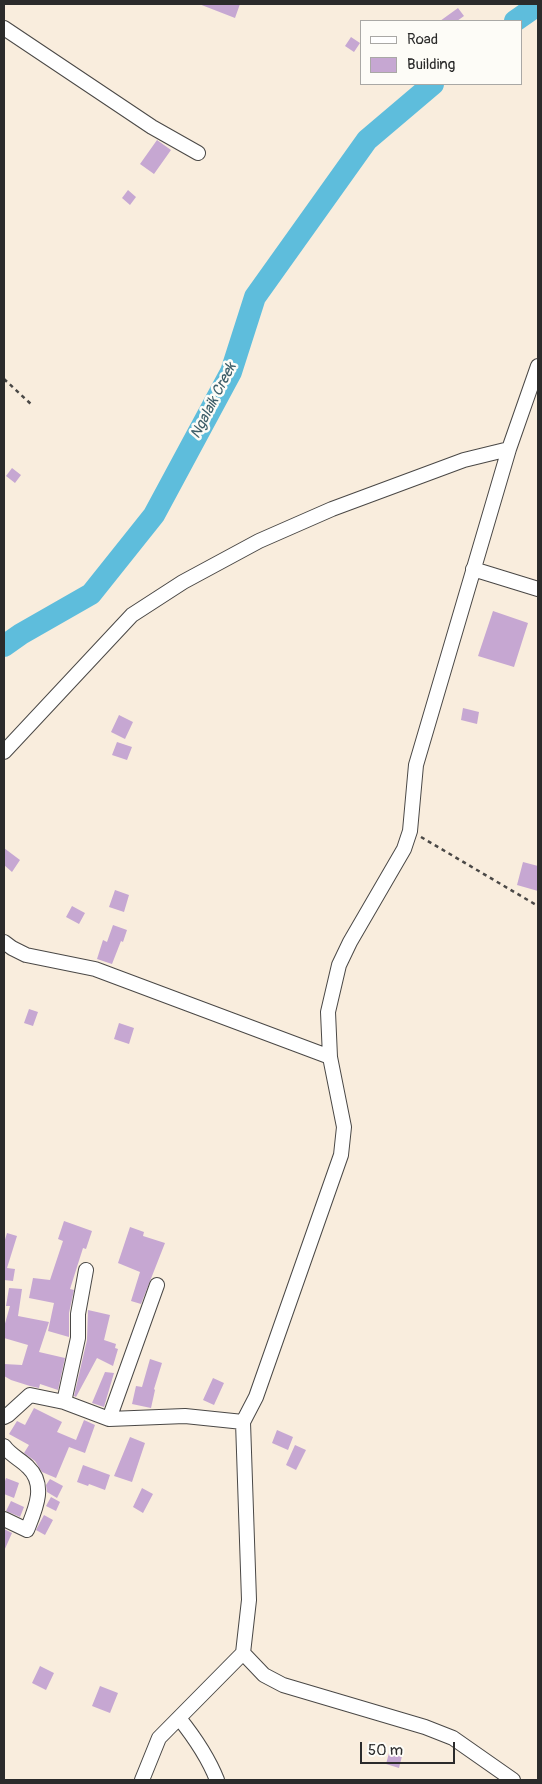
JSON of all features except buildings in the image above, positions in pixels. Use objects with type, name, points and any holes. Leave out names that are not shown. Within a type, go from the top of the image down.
[{"type":"street","points":[[4,28],[152,127],[198,153]]},
{"type":"street","points":[[142,1780],[159,1738],[243,1653],[249,1600],[243,1422],[256,1397],[341,1155],[344,1127],[330,1057],[328,1012],[339,965],[358,928],[404,849],[410,831],[416,765],[509,449],[538,366]]},
{"type":"street","points":[[4,752],[132,615],[183,582],[259,541],[332,509],[464,460],[509,449]]},
{"type":"street","points":[[473,569],[538,589]]},
{"type":"street","points":[[4,942],[26,955],[95,969],[330,1057]]},
{"type":"street","points":[[64,1402],[78,1338],[78,1314],[86,1270]]},
{"type":"street","points":[[109,1419],[157,1285]]},
{"type":"street","points":[[4,1417],[30,1395],[64,1402],[109,1419],[185,1416],[243,1422]]},
{"type":"street","points":[[4,1446],[28,1467],[36,1478],[38,1493],[37,1507],[27,1530],[4,1519]]},
{"type":"street","points":[[243,1653],[264,1675],[283,1685],[425,1727],[453,1738],[513,1780]]},
{"type":"street","points":[[179,1718],[197,1740],[217,1780]]},
{"type":"path","points":[[4,379],[32,405]]},
{"type":"path","points":[[410,831],[538,906]]},
{"type":"waterway","name":"Ngalaik Creek","points":[[516,20],[538,5]]},
{"type":"waterway","name":"Ngalaik Creek","points":[[4,646],[21,634],[91,594],[154,515],[231,372],[255,297],[367,140],[432,85]]}]
